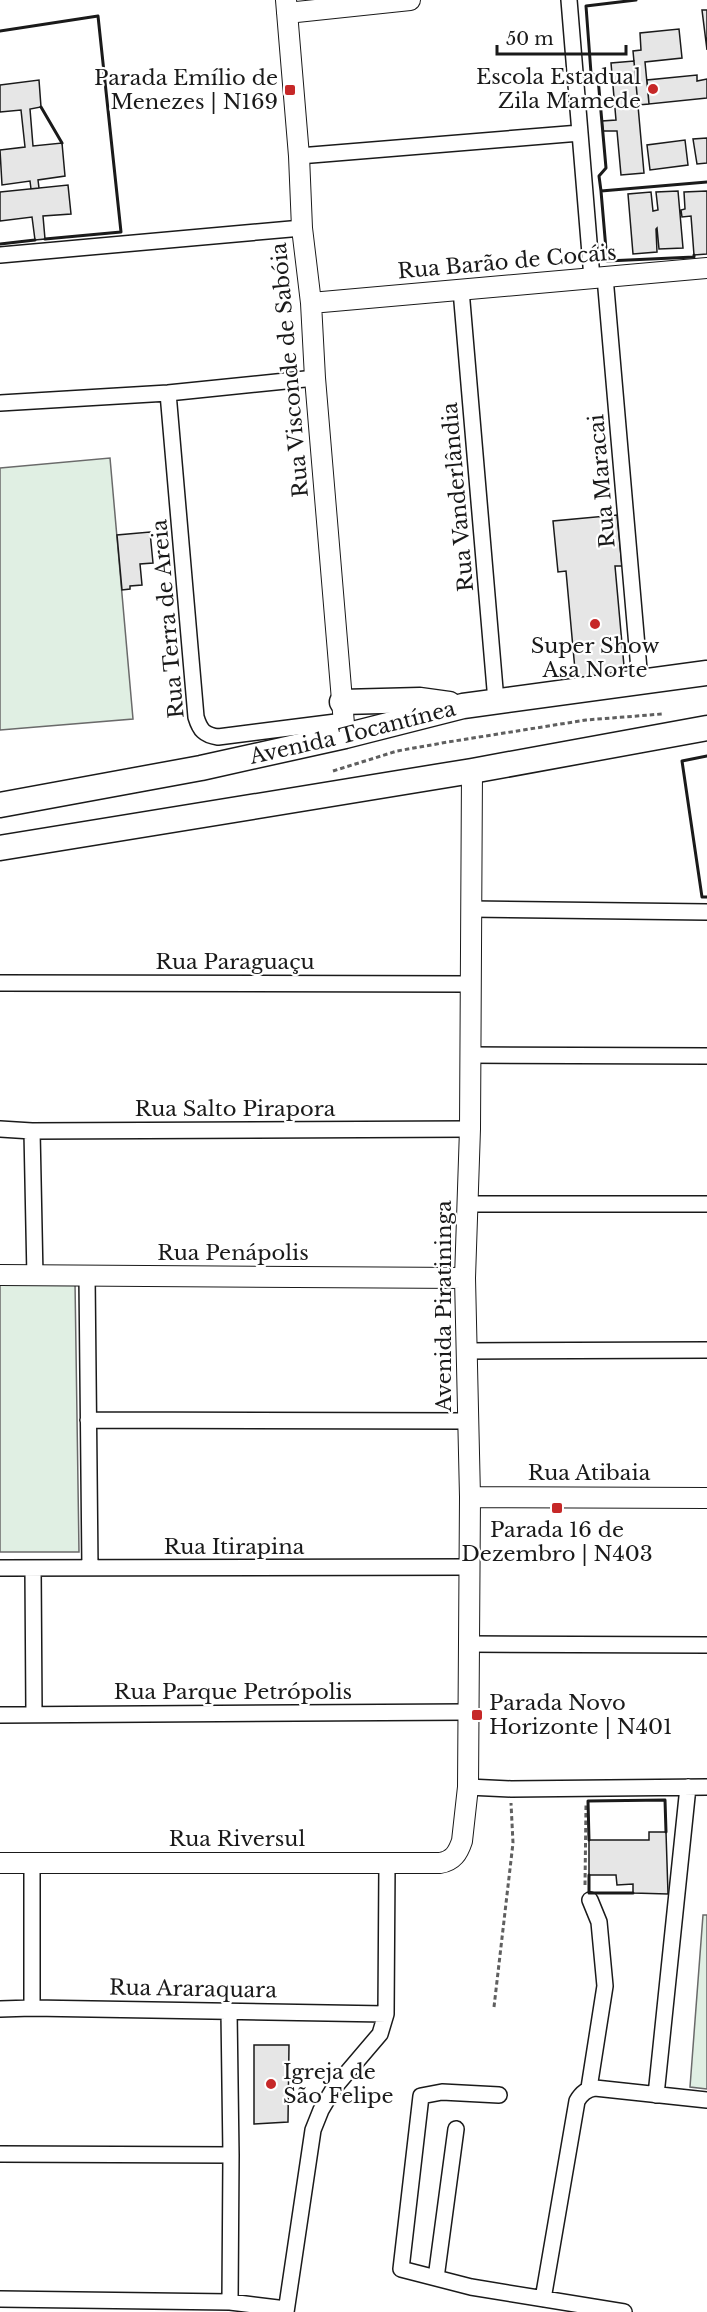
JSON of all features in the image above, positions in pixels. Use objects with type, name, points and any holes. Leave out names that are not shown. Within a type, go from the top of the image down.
[{"type":"main road","name":"Avenida Tocantínea","points":[[0,805],[201,768],[344,720],[707,673]]},
{"type":"main road","points":[[344,720],[420,700],[464,706]]},
{"type":"main road","points":[[0,848],[472,771],[707,728]]},
{"type":"street","points":[[286,7],[410,0]]},
{"type":"street","name":"Rua Maracai","points":[[569,0],[580,133],[598,278],[640,681]]},
{"type":"street","name":"Rua Visconde de Sabóia","points":[[286,7],[299,156],[302,228],[311,303],[315,378],[344,720]]},
{"type":"street","points":[[299,156],[580,133]]},
{"type":"street","points":[[0,255],[302,228]]},
{"type":"street","name":"Rua Barão de Cocáis","points":[[311,303],[707,268]]},
{"type":"street","name":"Rua Vanderlândia","points":[[461,290],[496,701]]},
{"type":"street","points":[[0,403],[168,393],[315,378]]},
{"type":"street","name":"Rua Terra de Areia","points":[[168,393],[196,717],[200,729],[207,735],[218,737],[344,720]]},
{"type":"street","name":"Avenida Piratininga","points":[[462,1841],[468,1787],[470,1497],[465,1278],[470,1129],[472,771]]},
{"type":"street","points":[[471,909],[707,912]]},
{"type":"street","name":"Rua Paraguaçu","points":[[0,983],[470,984]]},
{"type":"street","points":[[469,1054],[707,1056]]},
{"type":"street","name":"Rua Salto Pirapora","points":[[0,1129],[32,1131],[470,1129]]},
{"type":"street","points":[[32,1131],[35,1277]]},
{"type":"street","points":[[467,1204],[707,1204]]},
{"type":"street","name":"Rua Penápolis","points":[[0,1275],[465,1278]]},
{"type":"street","points":[[87,1276],[90,1568]]},
{"type":"street","points":[[467,1351],[707,1350]]},
{"type":"street","points":[[88,1420],[467,1421]]},
{"type":"street","name":"Rua Atibaia","points":[[470,1497],[707,1498]]},
{"type":"street","name":"Rua Itirapina","points":[[0,1568],[469,1567]]},
{"type":"street","points":[[33,1568],[34,1714]]},
{"type":"street","points":[[468,1644],[707,1645]]},
{"type":"street","name":"Rua Parque Petrópolis","points":[[0,1715],[467,1712]]},
{"type":"street","points":[[468,1787],[511,1789],[707,1787]]},
{"type":"street","points":[[656,2094],[688,1787]]},
{"type":"street","name":"Rua Riversul","points":[[0,1863],[387,1864],[449,1862],[459,1850],[462,1841]]},
{"type":"street","points":[[32,1863],[32,2008]]},
{"type":"street","points":[[0,2299],[230,2302],[286,2311],[313,2130],[334,2088],[380,2034],[386,2014],[387,1864]]},
{"type":"street","points":[[543,2299],[577,2101],[589,2088],[605,1986],[599,1922],[590,1900]]},
{"type":"street","name":"Rua Araraquara","points":[[0,2009],[386,2014]]},
{"type":"street","points":[[229,2011],[230,2302]]},
{"type":"street","points":[[589,2088],[707,2100]]},
{"type":"street","points":[[499,2095],[442,2092],[421,2096],[401,2269],[471,2287],[603,2311],[624,2312]]},
{"type":"street","points":[[436,2278],[456,2129]]},
{"type":"street","points":[[0,2154],[231,2155]]},
{"type":"path","points":[[324,773],[397,752],[469,739],[586,720],[673,712]]},
{"type":"path","points":[[586,1788],[585,1889],[590,1900]]},
{"type":"path","points":[[494,2007],[513,1843],[511,1789]]},
{"type":"green space","points":[[110,458],[133,719],[0,730],[0,468]]},
{"type":"green space","points":[[75,1282],[79,1552],[0,1552],[0,1283]]},
{"type":"green space","points":[[703,1915],[707,1915],[707,2089],[690,2087]]},
{"type":"building","points":[[702,10],[707,10],[707,50]]},
{"type":"building","points":[[679,29],[682,58],[645,62],[649,104],[638,105],[633,51],[641,50],[640,33]]},
{"type":"building","points":[[634,61],[644,173],[621,175],[617,131],[603,131],[602,121],[616,120],[611,63]]},
{"type":"building","points":[[697,75],[697,81],[707,79],[707,98],[649,104],[647,80]]},
{"type":"building","points":[[39,80],[41,107],[30,109],[33,146],[62,143],[65,176],[38,180],[39,188],[31,189],[30,181],[2,185],[0,150],[25,147],[21,110],[0,112],[0,85]]},
{"type":"building","points":[[707,138],[707,163],[697,164],[693,139]]},
{"type":"building","points":[[685,140],[688,165],[650,170],[647,145]]},
{"type":"building","points":[[68,185],[71,214],[43,216],[45,239],[35,240],[32,217],[0,221],[0,192]]},
{"type":"building","points":[[678,191],[683,248],[659,249],[657,228],[657,252],[633,254],[628,194],[651,192],[653,211],[658,210],[656,192]]},
{"type":"building","points":[[707,191],[707,254],[694,255],[691,216],[682,217],[681,210],[685,209],[684,192]]},
{"type":"building","name":"Super Show Asa Norte","points":[[617,515],[622,566],[615,566],[625,677],[576,681],[566,571],[558,572],[553,521]]},
{"type":"building","points":[[150,532],[153,563],[140,564],[142,585],[130,586],[130,589],[122,590],[117,535]]},
{"type":"building","points":[[649,1832],[666,1832],[668,1894],[633,1893],[633,1884],[617,1885],[616,1875],[589,1875],[589,1840],[649,1840]]},
{"type":"building","name":"Igreja de São Felipe","points":[[254,2045],[289,2045],[288,2122],[254,2124]]},
{"type":"wall","points":[[636,0],[586,6],[591,73],[598,78],[606,168],[599,176],[601,191],[707,182]]},
{"type":"wall","points":[[0,31],[98,16],[121,232],[45,239]]},
{"type":"wall","points":[[41,107],[62,143]]},
{"type":"wall","points":[[601,191],[607,261],[694,257],[694,255]]},
{"type":"wall","points":[[0,244],[35,240]]},
{"type":"wall","points":[[707,756],[682,761],[702,897],[707,897]]},
{"type":"wall","points":[[589,1840],[588,1801],[665,1800],[666,1832]]},
{"type":"wall","points":[[589,1875],[589,1893],[633,1893]]},
{"type":"place","name":"Escola Estadual Zila Mamede","points":[[653,89]]},
{"type":"place","name":"Parada Emílio de Menezes | N169","points":[[290,90]]},
{"type":"place","name":"Super Show Asa Norte","points":[[595,624]]},
{"type":"place","name":"Parada 16 de Dezembro | N403","points":[[557,1508]]},
{"type":"place","name":"Parada Novo Horizonte | N401","points":[[477,1715]]},
{"type":"place","name":"Igreja de São Felipe","points":[[271,2084]]}]
